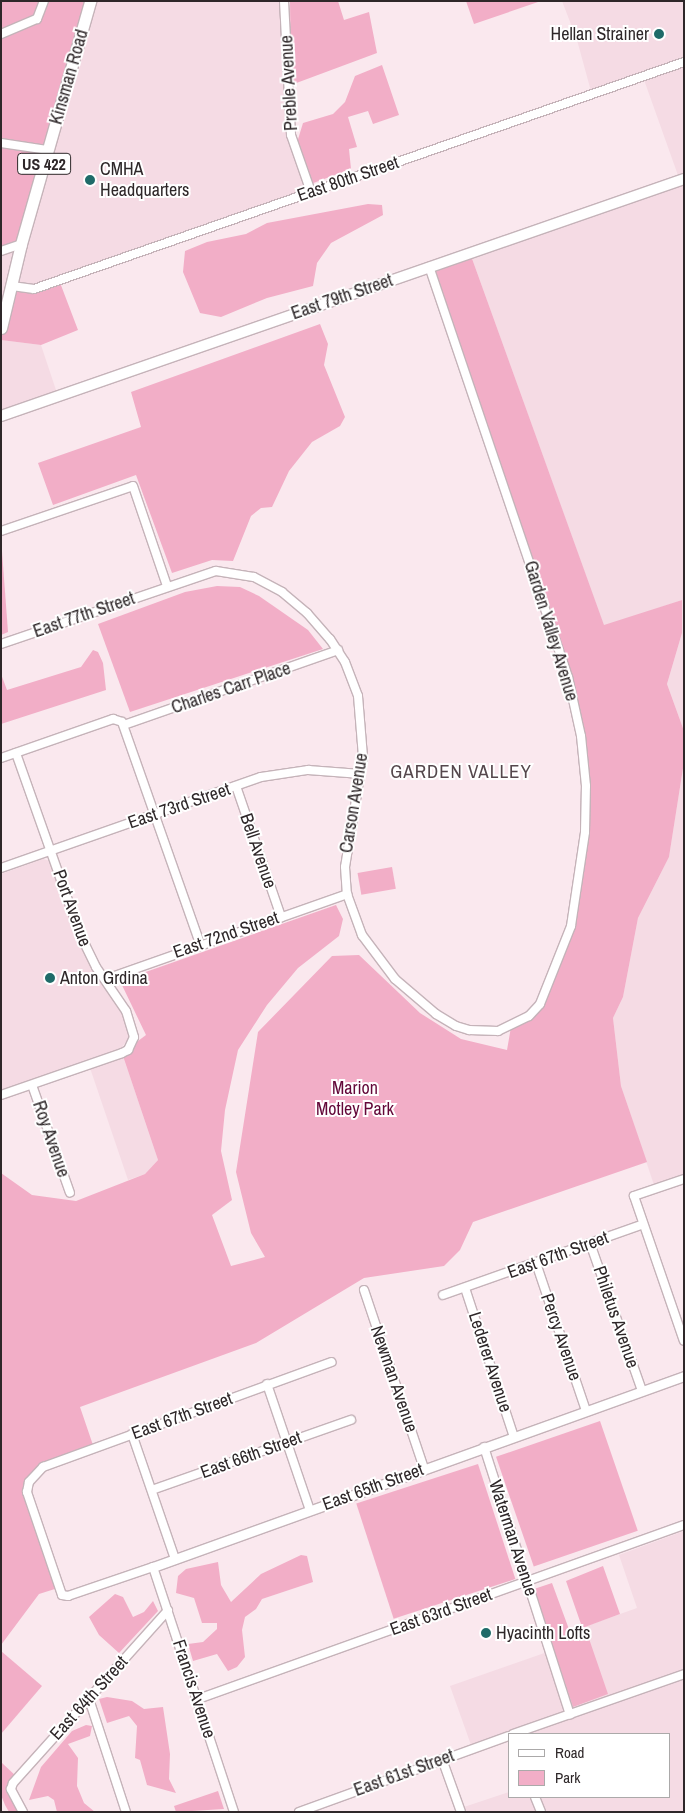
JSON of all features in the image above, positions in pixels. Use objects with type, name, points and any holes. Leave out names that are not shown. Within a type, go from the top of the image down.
[{"type":"main road","name":"Kinsman Road","points":[[1,328],[21,244],[90,1]]},
{"type":"main road","name":"East 79th Street","points":[[1,416],[684,179]]},
{"type":"street","points":[[1,34],[37,19],[44,1]]},
{"type":"street","name":"Preble Avenue","points":[[284,1],[291,135],[311,192]]},
{"type":"street","name":"East 80th Street","points":[[12,286],[34,289],[684,62]]},
{"type":"street","points":[[1,142],[48,150]]},
{"type":"street","points":[[1,251],[21,244]]},
{"type":"street","name":"Garden Valley Avenue","points":[[428,267],[568,676],[581,736],[586,786],[585,832],[579,880],[571,926],[540,1004]]},
{"type":"street","points":[[1,531],[133,486],[168,586]]},
{"type":"street","name":"Carson Avenue","points":[[168,586],[216,571],[254,578],[282,592],[307,612],[338,650],[358,696],[363,738],[362,774],[346,849],[347,894],[362,935],[382,964],[412,995],[456,1026],[470,1030],[498,1031],[519,1023],[540,1004]]},
{"type":"street","name":"East 77th Street","points":[[1,644],[168,586]]},
{"type":"street","name":"Charles Carr Place","points":[[124,725],[338,650]]},
{"type":"street","points":[[1,758],[113,719],[119,720],[124,725],[200,944]]},
{"type":"street","name":"Port Avenue","points":[[16,752],[87,952],[126,1011],[134,1032],[132,1044],[122,1053],[32,1084]]},
{"type":"street","name":"East 73rd Street","points":[[1,868],[236,786],[293,771],[362,774]]},
{"type":"street","name":"Bell Avenue","points":[[236,786],[281,917]]},
{"type":"street","name":"East 72nd Street","points":[[106,979],[200,944],[347,894]]},
{"type":"street","points":[[1,1095],[32,1084]]},
{"type":"street","name":"Roy Avenue","points":[[32,1084],[70,1193]]},
{"type":"street","points":[[684,1179],[634,1196],[684,1341]]},
{"type":"street","name":"East 67th Street","points":[[443,1295],[644,1224]]},
{"type":"street","name":"Philetus Avenue","points":[[590,1243],[642,1392]]},
{"type":"street","name":"Percy Avenue","points":[[536,1263],[586,1411]]},
{"type":"street","name":"Lederer Avenue","points":[[465,1288],[514,1437]]},
{"type":"street","name":"Newman Avenue","points":[[364,1290],[424,1468]]},
{"type":"street","name":"East 67th Street","points":[[62,1595],[27,1492],[34,1473],[43,1467],[267,1384],[332,1362]]},
{"type":"street","name":"East 65th Street","points":[[62,1595],[68,1596],[153,1567],[684,1376]]},
{"type":"street","points":[[267,1384],[310,1510]]},
{"type":"street","name":"East 66th Street","points":[[152,1490],[351,1420]]},
{"type":"street","points":[[132,1434],[175,1559]]},
{"type":"street","name":"Waterman Avenue","points":[[484,1447],[570,1715]]},
{"type":"street","name":"East 63rd Street","points":[[198,1699],[684,1525]]},
{"type":"street","name":"Francis Avenue","points":[[153,1567],[234,1812]]},
{"type":"street","name":"East 64th Street","points":[[23,1812],[11,1787],[168,1610]]},
{"type":"street","points":[[517,1733],[684,1674]]},
{"type":"street","points":[[89,1699],[126,1812]]},
{"type":"street","name":"East 61st Street","points":[[299,1812],[508,1736]]},
{"type":"street","points":[[442,1759],[461,1812]]},
{"type":"street","points":[[535,1798],[541,1812]]},
{"type":"shaded area","points":[[90,1],[284,1],[291,135],[311,192],[34,289],[1,328],[1,251]]},
{"type":"shaded area","points":[[562,1],[684,1],[684,731],[667,684],[682,633],[682,600],[604,626],[470,253],[680,181],[643,77],[592,95],[577,40]]},
{"type":"shaded area","points":[[1,340],[41,345],[58,396],[1,416]]},
{"type":"shaded area","points":[[684,762],[684,1179],[655,1188],[621,1086],[613,1018],[623,997],[638,918],[669,857]]},
{"type":"shaded area","name":"Anton Grdina","points":[[43,859],[50,861],[78,943],[122,1012],[129,1038],[121,1048],[1,1090],[1,874]]},
{"type":"shaded area","points":[[122,1053],[158,1160],[145,1174],[128,1180],[89,1065]]},
{"type":"shaded area","points":[[684,1531],[684,1812],[466,1812],[464,1807],[508,1792],[508,1798],[670,1798],[670,1733],[518,1733],[516,1729],[471,1745],[450,1686],[553,1650],[550,1639],[637,1608],[619,1555]]},
{"type":"green space","points":[[1,1],[90,1],[21,244],[1,251]]},
{"type":"green space","points":[[290,1],[338,1],[344,20],[369,12],[377,53],[291,85]]},
{"type":"green space","points":[[466,1],[541,1],[474,24]]},
{"type":"green space","points":[[382,65],[399,115],[373,124],[368,111],[348,117],[357,147],[349,149],[351,169],[308,185],[295,149],[303,123],[333,114],[345,102],[355,76]]},
{"type":"green space","points":[[368,204],[382,205],[383,215],[331,243],[317,263],[313,286],[267,298],[221,317],[200,313],[183,272],[185,251],[207,242],[246,234],[267,223]]},
{"type":"green space","name":"Marion Motley Park","points":[[470,253],[604,625],[682,600],[682,633],[667,684],[684,731],[684,762],[669,857],[638,918],[623,997],[613,1018],[621,1086],[647,1162],[473,1222],[460,1250],[444,1266],[364,1278],[256,1343],[80,1407],[94,1448],[33,1473],[27,1492],[58,1588],[39,1594],[1,1645],[1,1173],[32,1195],[76,1201],[145,1174],[158,1160],[122,1053],[146,1035],[120,981],[336,905],[343,919],[339,936],[298,968],[267,1005],[238,1050],[225,1110],[221,1151],[232,1200],[212,1215],[231,1266],[265,1257],[251,1233],[236,1172],[258,1032],[332,956],[359,955],[420,1013],[461,1039],[507,1050],[511,1027],[540,1004],[571,926],[579,880],[586,786],[568,677],[429,267]]},
{"type":"green space","points":[[59,280],[78,330],[41,345],[1,340],[12,286],[34,289]]},
{"type":"green space","points":[[320,324],[328,344],[324,365],[345,417],[340,426],[312,442],[289,471],[272,507],[261,508],[251,516],[233,561],[212,560],[172,573],[136,475],[53,505],[38,463],[141,427],[131,392]]},
{"type":"green space","points":[[1,538],[8,632],[1,635]]},
{"type":"green space","points":[[217,586],[240,587],[259,596],[308,630],[323,649],[130,712],[98,624],[185,592]]},
{"type":"green space","points":[[93,650],[98,652],[103,663],[106,690],[1,724],[1,674],[7,690],[81,667]]},
{"type":"green space","points":[[392,867],[396,889],[361,895],[358,873]]},
{"type":"green space","points":[[600,1421],[638,1531],[534,1566],[496,1457]]},
{"type":"green space","points":[[478,1464],[515,1579],[394,1619],[356,1504]]},
{"type":"green space","points":[[301,1555],[307,1556],[313,1582],[262,1599],[256,1609],[245,1617],[242,1630],[245,1657],[237,1667],[228,1671],[217,1654],[193,1661],[188,1644],[203,1642],[217,1629],[217,1623],[202,1623],[194,1598],[176,1593],[178,1576],[186,1569],[218,1562],[221,1585],[231,1602],[261,1574]]},
{"type":"green space","points":[[603,1566],[620,1614],[585,1627],[608,1694],[573,1707],[534,1589],[552,1583],[570,1632],[582,1627],[566,1581]]},
{"type":"green space","points":[[115,1594],[123,1597],[133,1617],[144,1612],[153,1601],[158,1611],[119,1653],[99,1635],[89,1617]]},
{"type":"green space","points":[[1,1651],[42,1686],[1,1734]]},
{"type":"green space","points":[[107,1697],[132,1701],[144,1709],[163,1707],[170,1754],[169,1779],[176,1793],[147,1785],[140,1760],[135,1758],[137,1726],[129,1716],[107,1723],[99,1699]]},
{"type":"green space","points":[[86,1725],[92,1726],[90,1736],[68,1744],[78,1758],[77,1786],[84,1803],[95,1812],[57,1812],[54,1800],[48,1796],[29,1800],[41,1767],[72,1731]]},
{"type":"green space","points":[[1,1762],[18,1778],[11,1786],[23,1812],[9,1812],[5,1805],[1,1795]]},
{"type":"green space","points":[[218,1791],[224,1809],[176,1812],[174,1806]]},
{"type":"place","name":"Hellan Strainer","points":[[659,34]]},
{"type":"place","name":"CMHA Headquarters","points":[[90,180]]},
{"type":"place","name":"Anton Grdina","points":[[50,978]]},
{"type":"place","name":"Hyacinth Lofts","points":[[486,1633]]},
{"type":"district","name":"GARDEN VALLEY","points":[[461,772]]}]
